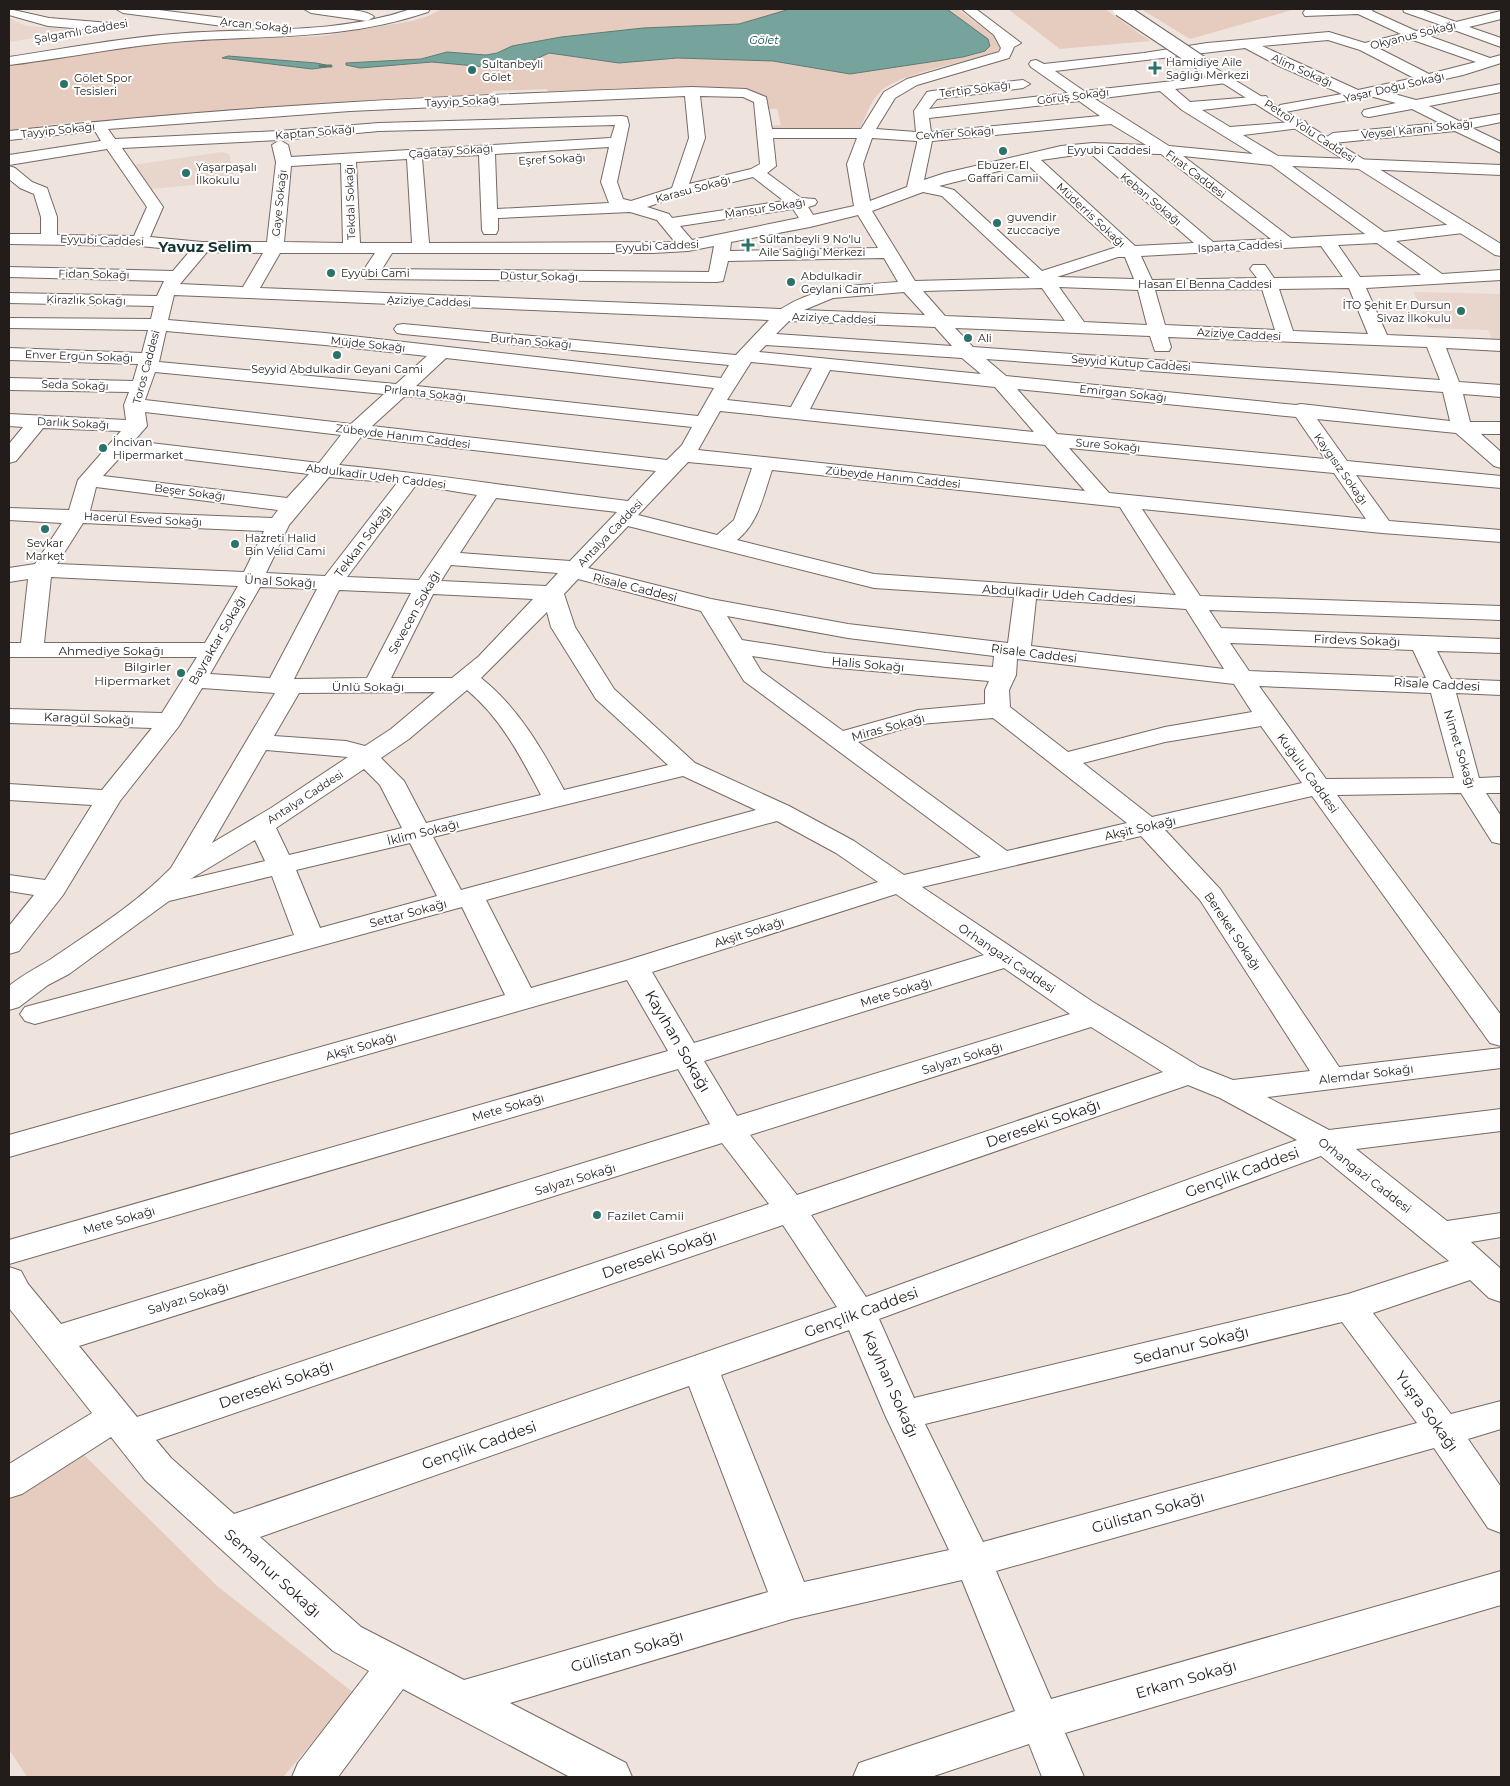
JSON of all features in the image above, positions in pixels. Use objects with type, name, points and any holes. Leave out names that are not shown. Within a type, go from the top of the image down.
[{"type":"street","name":"Arcan Sokağı","points":[[123,9],[161,15],[322,32]]},
{"type":"street","name":"Şalgamlı Caddesi","points":[[54,36],[119,25],[182,9]]},
{"type":"street","points":[[311,9],[391,20]]},
{"type":"street","points":[[9,61],[184,37],[322,32],[391,20],[423,9]]},
{"type":"street","points":[[968,9],[1000,33],[1008,48],[1004,55]]},
{"type":"street","name":"Petrol Yolu Caddesi","points":[[1120,9],[1333,138],[1463,228],[1501,251]]},
{"type":"street","name":"Petrol Yolu Caddesi","points":[[1132,9],[1212,66],[1227,79],[1501,244]]},
{"type":"street","points":[[1310,13],[1364,9],[1413,35],[1495,60]]},
{"type":"street","points":[[1409,9],[1501,43]]},
{"type":"street","points":[[9,11],[48,22],[119,25]]},
{"type":"street","name":"Okyanus Sokağı","points":[[1365,47],[1455,25],[1498,17]]},
{"type":"street","name":"Fırat Caddesi","points":[[1000,33],[1023,57],[1042,68],[1114,119],[1165,150],[1287,244]]},
{"type":"street","points":[[1042,68],[1135,58],[1163,60],[1169,53],[1207,47],[1329,36],[1365,47]]},
{"type":"street","name":"Alim Sokağı","points":[[1248,44],[1282,62],[1364,94],[1412,103],[1501,148]]},
{"type":"street","name":"Okyanus Sokağı","points":[[1365,47],[1428,79]]},
{"type":"street","points":[[909,286],[888,253],[862,203],[855,164],[866,134],[885,101],[900,88],[1004,55],[1023,57]]},
{"type":"street","points":[[965,67],[1023,57]]},
{"type":"street","name":"Yaşar Doğu Sokağı","points":[[1285,108],[1364,94],[1428,79],[1495,60]]},
{"type":"street","name":"Görüş Sokağı","points":[[920,115],[1227,79]]},
{"type":"street","name":"Tertip Sokağı","points":[[920,115],[932,94],[1059,80]]},
{"type":"street","points":[[1162,86],[1187,107],[1275,161],[1439,280]]},
{"type":"street","points":[[1369,113],[1412,103],[1501,88]]},
{"type":"street","points":[[679,191],[697,138],[692,91]]},
{"type":"street","name":"Tayyip Sokağı","points":[[9,135],[99,125],[340,107],[621,93],[692,91],[746,93],[761,100],[766,134],[768,166],[756,172]]},
{"type":"street","points":[[621,93],[622,120],[609,182],[616,202],[663,218],[670,223],[688,246]]},
{"type":"street","points":[[1187,107],[1261,99]]},
{"type":"street","points":[[920,115],[925,137],[918,188],[948,193],[1043,280],[1078,327]]},
{"type":"street","name":"Veysel Karani Sokağı","points":[[1333,138],[1457,126],[1501,118]]},
{"type":"street","name":"Cevher Sokağı","points":[[766,134],[866,134],[925,137],[1114,119]]},
{"type":"street","name":"Kaptan Sokağı","points":[[9,160],[111,144],[279,136],[379,127],[622,120]]},
{"type":"street","points":[[462,151],[473,132],[473,124]]},
{"type":"street","points":[[1227,132],[1300,124]]},
{"type":"street","points":[[99,125],[155,206],[140,241]]},
{"type":"street","name":"Gaye Sokağı","points":[[248,293],[275,247],[284,162],[279,136]]},
{"type":"street","name":"Eyyubi Caddesi","points":[[9,238],[140,241],[202,247],[491,249],[688,246],[722,248],[810,222],[862,203],[918,188],[945,178],[1061,151],[1093,148],[1165,150],[1275,161],[1501,170]]},
{"type":"street","name":"Keban Sokağı","points":[[1093,148],[1210,248]]},
{"type":"street","name":"Eşref Sokağı","points":[[488,156],[617,149]]},
{"type":"street","name":"Çağatay Sokağı","points":[[284,162],[462,151],[488,156]]},
{"type":"street","points":[[414,154],[421,248]]},
{"type":"street","points":[[488,156],[491,249]]},
{"type":"street","name":"Tekdal Sokağı","points":[[348,157],[352,247]]},
{"type":"street","name":"Müderris Sokağı","points":[[1030,158],[1131,251],[1145,284],[1167,365]]},
{"type":"street","points":[[9,171],[26,185],[41,192],[49,217],[49,239]]},
{"type":"street","points":[[756,172],[798,204],[810,222]]},
{"type":"street","name":"Karasu Sokağı","points":[[630,207],[679,191],[756,172]]},
{"type":"street","points":[[9,189],[26,185]]},
{"type":"street","name":"Mansur Sokağı","points":[[670,223],[829,200],[862,203]]},
{"type":"street","points":[[489,214],[630,207]]},
{"type":"street","points":[[580,209],[607,248]]},
{"type":"street","name":"Isparta Caddesi","points":[[1043,280],[1116,252],[1380,238],[1463,228]]},
{"type":"street","points":[[1326,241],[1355,282],[1380,340]]},
{"type":"street","points":[[1246,246],[1269,284],[1286,337]]},
{"type":"street","name":"Toros Caddesi","points":[[137,426],[137,396],[170,289],[202,247]]},
{"type":"street","name":"Düstur Sokağı","points":[[388,247],[370,274],[717,277],[722,248]]},
{"type":"street","points":[[722,248],[888,253]]},
{"type":"street","name":"Fidan Sokağı","points":[[9,272],[170,289]]},
{"type":"street","name":"Hasan El Benna Caddesi","points":[[909,286],[1020,283],[1043,280],[1145,284],[1269,284],[1439,280],[1501,275]]},
{"type":"street","name":"Antalya Caddesi","points":[[14,1006],[46,982],[59,967],[160,895],[182,872],[261,825],[400,734],[487,661],[690,448],[726,384],[744,359],[783,316],[798,306],[830,293],[909,286]]},
{"type":"street","name":"Kuğulu Caddesi","points":[[909,286],[968,353],[1000,381],[1052,440],[1115,500],[1193,603],[1240,678],[1317,787],[1501,1036]]},
{"type":"street","name":"Aziziye Caddesi","points":[[170,289],[1501,345]]},
{"type":"street","name":"Kirazlık Sokağı","points":[[9,298],[170,289]]},
{"type":"street","name":"Müjde Sokağı","points":[[9,323],[158,325],[325,339],[726,384]]},
{"type":"street","points":[[325,339],[342,323],[362,325]]},
{"type":"street","name":"Burhan Sokağı","points":[[381,327],[744,359]]},
{"type":"street","name":"Seyyid Kutup Caddesi","points":[[761,339],[1167,365],[1501,391]]},
{"type":"street","points":[[1434,341],[1452,388],[1462,428],[1501,462]]},
{"type":"street","name":"Bayraktar Sokağı","points":[[9,945],[53,889],[109,798],[170,721],[213,650],[252,580],[278,525],[292,505],[324,470],[355,431],[442,352]]},
{"type":"street","name":"Enver Ergün Sokağı","points":[[9,354],[148,363]]},
{"type":"street","name":"Emirgan Sokağı","points":[[744,359],[824,364],[1301,410],[1462,428],[1501,428]]},
{"type":"street","name":"Pırlanta Sokağı","points":[[148,363],[704,423]]},
{"type":"street","points":[[798,413],[824,364]]},
{"type":"street","name":"Seda Sokağı","points":[[9,384],[137,396]]},
{"type":"street","name":"Zübeyde Hanım Caddesi","points":[[137,396],[355,431],[678,461],[764,464],[1382,527],[1501,536]]},
{"type":"street","name":"Sure Sokağı","points":[[714,405],[1052,440],[1501,482]]},
{"type":"street","name":"Kaygısız Sokağı","points":[[1301,410],[1382,527]]},
{"type":"street","name":"Darlık Sokağı","points":[[9,420],[137,426]]},
{"type":"street","points":[[9,457],[38,421]]},
{"type":"street","points":[[32,650],[38,582],[42,570],[78,515],[88,480],[137,426]]},
{"type":"street","name":"Abdulkadir Udeh Caddesi","points":[[119,445],[324,470],[410,478],[628,513],[721,543],[874,581],[1193,603],[1501,613]]},
{"type":"street","points":[[721,543],[741,526],[745,520],[764,464]]},
{"type":"street","name":"Tekkan Sokağı","points":[[182,872],[258,742],[331,583],[410,478]]},
{"type":"street","name":"Beşer Sokağı","points":[[88,480],[292,505]]},
{"type":"street","name":"Sevecen Sokağı","points":[[375,686],[425,588],[490,491]]},
{"type":"street","name":"Hacerül Esved Sokağı","points":[[9,514],[78,515],[278,525]]},
{"type":"street","name":"Risale Caddesi","points":[[445,558],[574,570],[710,606],[1010,659],[1240,678],[1441,684],[1501,688]]},
{"type":"street","name":"Ünal Sokağı","points":[[9,575],[42,570],[552,593]]},
{"type":"street","points":[[998,710],[997,690],[1010,659],[1026,591]]},
{"type":"street","name":"Orhangazi Caddesi","points":[[552,593],[563,627],[605,694],[686,768],[780,812],[845,847],[1006,958],[1189,1074],[1231,1091],[1325,1142],[1441,1234],[1501,1289]]},
{"type":"street","points":[[710,606],[752,676],[1004,861]]},
{"type":"street","name":"Firdevs Sokağı","points":[[1214,635],[1501,646]]},
{"type":"street","name":"Nimet Sokağı","points":[[1421,642],[1441,684],[1469,786],[1501,836]]},
{"type":"street","name":"Halis Sokağı","points":[[733,646],[826,660],[1010,659]]},
{"type":"street","name":"Ahmediye Sokağı","points":[[9,650],[213,650]]},
{"type":"street","name":"Ünlü Sokağı","points":[[194,680],[285,686],[375,686],[462,682]]},
{"type":"street","points":[[462,682],[494,700],[525,742],[556,800]]},
{"type":"street","name":"Miras Sokağı","points":[[839,740],[918,717],[998,710]]},
{"type":"street","name":"Bereket Sokağı","points":[[998,710],[1147,826],[1210,895],[1330,1078]]},
{"type":"street","name":"Karagül Sokağı","points":[[9,716],[170,721]]},
{"type":"street","points":[[1063,761],[1149,736],[1226,722],[1268,718]]},
{"type":"street","points":[[258,742],[346,748],[367,756],[391,781],[417,833],[462,898],[522,1000]]},
{"type":"street","name":"İklim Sokağı","points":[[160,895],[686,768]]},
{"type":"street","name":"Akşit Sokağı","points":[[9,1146],[635,968],[900,884],[1317,787],[1501,785]]},
{"type":"street","points":[[9,792],[109,798]]},
{"type":"street","name":"Settar Sokağı","points":[[14,1006],[310,939],[780,812]]},
{"type":"street","points":[[261,825],[281,866],[310,939]]},
{"type":"street","points":[[9,883],[53,889]]},
{"type":"street","name":"Mete Sokağı","points":[[9,1252],[686,1056],[1006,958]]},
{"type":"street","name":"Kayıhan Sokağı","points":[[635,968],[730,1131],[790,1210],[860,1313],[904,1415],[973,1561],[1038,1722],[1063,1777]]},
{"type":"street","name":"Salyazı Sokağı","points":[[54,1340],[1095,1016]]},
{"type":"street","name":"Alemdar Sokağı","points":[[1231,1091],[1501,1058]]},
{"type":"street","name":"Dereseki Sokağı","points":[[9,1483],[123,1425],[790,1210],[1189,1074]]},
{"type":"street","name":"Gençlik Caddesi","points":[[227,1532],[860,1313],[1325,1142],[1501,1120]]},
{"type":"street","points":[[1441,1234],[1501,1225]]},
{"type":"street","name":"Sedanur Sokağı","points":[[904,1415],[1350,1307],[1476,1265]]},
{"type":"street","name":"Semanur Sokağı","points":[[9,1280],[54,1340],[158,1469],[347,1639],[610,1777]]},
{"type":"street","name":"Yuşra Sokağı","points":[[1350,1307],[1442,1430],[1501,1516]]},
{"type":"street","points":[[700,1368],[792,1602]]},
{"type":"street","name":"Gülistan Sokağı","points":[[462,1699],[792,1602],[973,1561],[1501,1415]]},
{"type":"street","name":"Erkam Sokağı","points":[[874,1777],[1038,1722],[1501,1588]]},
{"type":"street","points":[[313,1777],[397,1665]]},
{"type":"shaded area","name":"Sultanbeyli Gölet","points":[[442,9],[958,9],[997,38],[1000,48],[994,54],[916,74],[888,86],[873,101],[859,130],[773,131],[770,126],[781,125],[777,109],[766,109],[766,97],[548,93],[547,89],[493,91],[488,96],[92,123],[91,120],[38,126],[41,130],[9,132],[9,64],[150,43],[323,36],[412,21]]},
{"type":"shaded area","points":[[1008,9],[1105,9],[1150,41],[1060,49]]},
{"type":"shaded area","points":[[1141,9],[1311,9],[1292,10],[1190,39]]},
{"type":"shaded area","points":[[9,18],[26,26],[84,30],[9,42]]},
{"type":"shaded area","name":"Yaşarpaşalı İlkokulu","points":[[222,152],[229,154],[235,181],[151,189],[133,165]]},
{"type":"shaded area","name":"İTO Şehit Er Dursun Sivaz İlkokulu","points":[[1414,292],[1501,294],[1501,341],[1493,341],[1488,330],[1428,328]]},
{"type":"shaded area","points":[[82,1453],[217,1586],[354,1693],[283,1777],[27,1777],[9,1749],[9,1497]]},
{"type":"water","name":"Gölet","points":[[790,9],[947,9],[988,39],[990,46],[985,51],[963,57],[850,74],[773,61],[677,58],[619,63],[549,53],[521,66],[486,67],[432,62],[360,68],[346,65],[346,63],[421,59],[447,52],[486,55],[497,53],[512,46],[561,37],[643,28],[739,24]]},
{"type":"water","points":[[228,56],[316,63],[326,65],[327,67],[312,69],[222,58]]},
{"type":"waterway","points":[[320,66],[331,66]]},
{"type":"place","name":"Hamidiye Aile Sağlığı Merkezi","points":[[1155,68]]},
{"type":"place","name":"Sultanbeyli Gölet","points":[[472,70]]},
{"type":"place","name":"Gölet Spor Tesisleri","points":[[64,84]]},
{"type":"place","name":"Ebuzer El Gaffari Camii","points":[[1003,151]]},
{"type":"place","name":"Yaşarpaşalı İlkokulu","points":[[186,173]]},
{"type":"place","name":"guvendir zuccaciye","points":[[997,223]]},
{"type":"place","name":"Sultanbeyli 9 No'lu Aile Sağlığı Merkezi","points":[[748,245]]},
{"type":"place","name":"Eyyübi Cami","points":[[331,273]]},
{"type":"place","name":"Abdulkadir Geylani Cami","points":[[791,282]]},
{"type":"place","name":"İTO Şehit Er Dursun Sivaz İlkokulu","points":[[1461,311]]},
{"type":"place","name":"Ali","points":[[968,338]]},
{"type":"place","name":"Seyyid Abdulkadir Geyani Cami","points":[[337,355]]},
{"type":"place","name":"İncivan Hipermarket","points":[[103,448]]},
{"type":"place","name":"Sevkar Market","points":[[45,529]]},
{"type":"place","name":"Hazreti Halid Bin Velid Cami","points":[[235,544]]},
{"type":"place","name":"Bilgirler Hipermarket","points":[[181,673]]},
{"type":"place","name":"Fazilet Camii","points":[[597,1215]]},
{"type":"district","name":"Yavuz Selim","points":[[205,246]]}]
